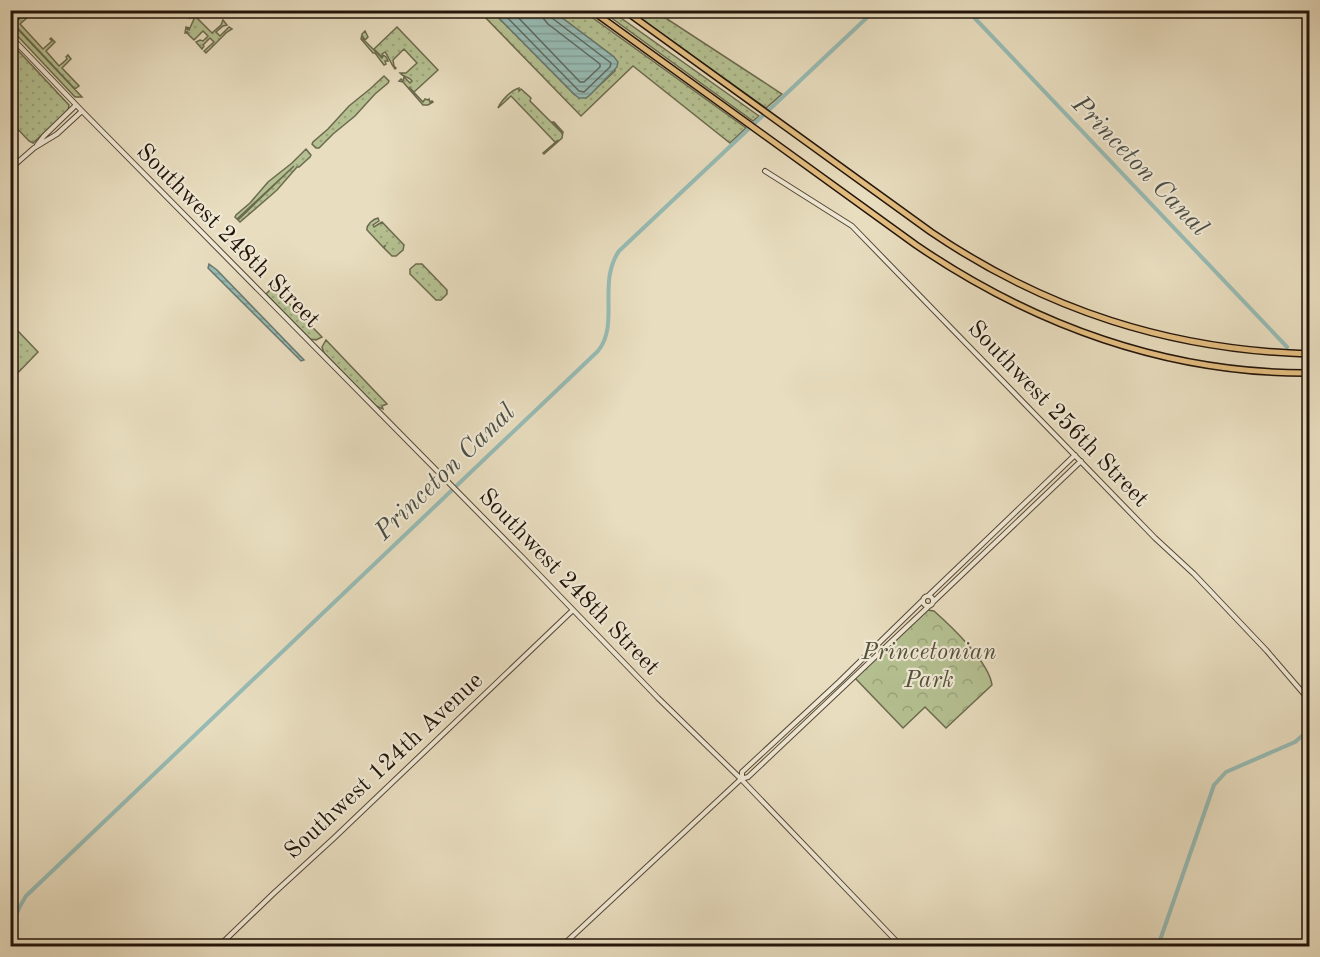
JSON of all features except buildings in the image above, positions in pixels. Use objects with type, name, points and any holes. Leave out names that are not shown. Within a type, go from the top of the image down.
[{"type":"highway","points":[[591,10],[940,262],[997,295],[1065,327],[1149,353],[1227,367],[1310,373]]},
{"type":"highway","points":[[624,10],[883,198],[952,246],[992,270],[1080,311],[1131,328],[1178,339],[1277,353],[1310,354]]},
{"type":"street","name":"Southwest 248th Street","points":[[10,36],[458,494],[741,779],[901,946]]},
{"type":"street","points":[[10,169],[76,105]]},
{"type":"street","points":[[34,148],[57,134],[82,111]]},
{"type":"street","name":"Southwest 256th Street","points":[[765,171],[852,226],[1155,538],[1194,574],[1267,651],[1310,701]]},
{"type":"street","points":[[741,779],[742,772],[1075,454]]},
{"type":"street","points":[[562,946],[741,779],[748,777],[1081,461]]},
{"type":"street","points":[[928,596],[932,598],[931,604]]},
{"type":"street","points":[[922,601],[924,605],[931,604]]},
{"type":"street","name":"Southwest 124th Avenue","points":[[219,946],[573,610]]},
{"type":"street","points":[[882,640],[887,645]]},
{"type":"green space","points":[[25,11],[30,15],[20,24],[43,49],[52,41],[51,38],[55,42],[46,51],[59,66],[68,55],[71,59],[62,68],[79,86],[75,89],[11,21],[11,14],[17,21],[25,14]]},
{"type":"green space","points":[[192,11],[212,33],[223,20],[227,25],[216,32],[220,36],[229,27],[232,29],[206,53],[204,51],[214,42],[210,38],[202,49],[196,42],[203,41],[208,36],[203,31],[194,40],[187,31],[185,33],[186,27],[189,30],[194,19],[190,18]]},
{"type":"green space","points":[[479,11],[492,11],[575,95],[586,98],[615,71],[614,57],[553,11],[583,11],[746,128],[730,143],[633,66],[581,116]]},
{"type":"green space","points":[[602,11],[611,11],[759,116],[753,121]]},
{"type":"green space","points":[[630,11],[655,11],[782,94],[766,108]]},
{"type":"green space","points":[[11,22],[82,97],[75,97],[11,29]]},
{"type":"green space","points":[[397,27],[438,70],[414,92],[409,87],[423,102],[429,99],[433,102],[428,105],[423,105],[403,82],[399,81],[401,79],[403,81],[404,77],[410,83],[412,81],[400,73],[406,73],[417,63],[404,49],[393,60],[395,69],[385,52],[382,54],[388,61],[385,61],[384,65],[361,39],[365,31],[368,37],[365,40],[363,37],[363,39],[382,58],[383,56],[374,49]]},
{"type":"green space","points":[[10,42],[69,105],[68,111],[33,143],[11,122]]},
{"type":"green space","points":[[384,76],[389,81],[388,83],[355,116],[319,148],[312,144],[349,106]]},
{"type":"green space","points":[[519,88],[519,91],[521,89],[531,98],[530,101],[562,134],[562,132],[552,122],[563,132],[562,138],[544,154],[558,140],[555,142],[511,96],[498,108],[507,96]]},
{"type":"green space","points":[[306,149],[310,157],[240,222],[238,220],[294,166],[237,219],[236,215],[268,182]]},
{"type":"green space","points":[[378,218],[379,221],[373,225],[374,227],[382,222],[404,245],[403,250],[396,256],[392,256],[384,248],[385,246],[383,247],[367,230],[370,222]]},
{"type":"green space","points":[[416,264],[422,264],[447,290],[447,294],[441,300],[436,300],[410,274],[410,269]]},
{"type":"green space","points":[[273,287],[322,337],[316,340],[310,339],[266,294]]},
{"type":"green space","points":[[18,331],[38,352],[11,380],[11,337]]},
{"type":"green space","points":[[326,340],[387,404],[382,406],[383,409],[376,406],[324,353],[322,347]]},
{"type":"green space","name":"Princetonian Park","points":[[927,610],[934,611],[977,655],[992,685],[946,728],[925,707],[903,728],[855,678]]},
{"type":"water","points":[[492,11],[553,11],[614,57],[618,62],[617,67],[590,95],[586,98],[579,98]]},
{"type":"water","points":[[209,264],[304,360],[301,361],[208,268]]},
{"type":"waterway","name":"Princeton Canal","points":[[18,946],[15,939],[14,920],[26,896],[598,351],[607,328],[610,276],[619,251],[875,10]]},
{"type":"waterway","name":"Princeton Canal","points":[[967,10],[1287,347]]},
{"type":"waterway","name":"Princeton Canal","points":[[1158,946],[1214,785],[1226,772],[1295,742],[1310,729]]}]
